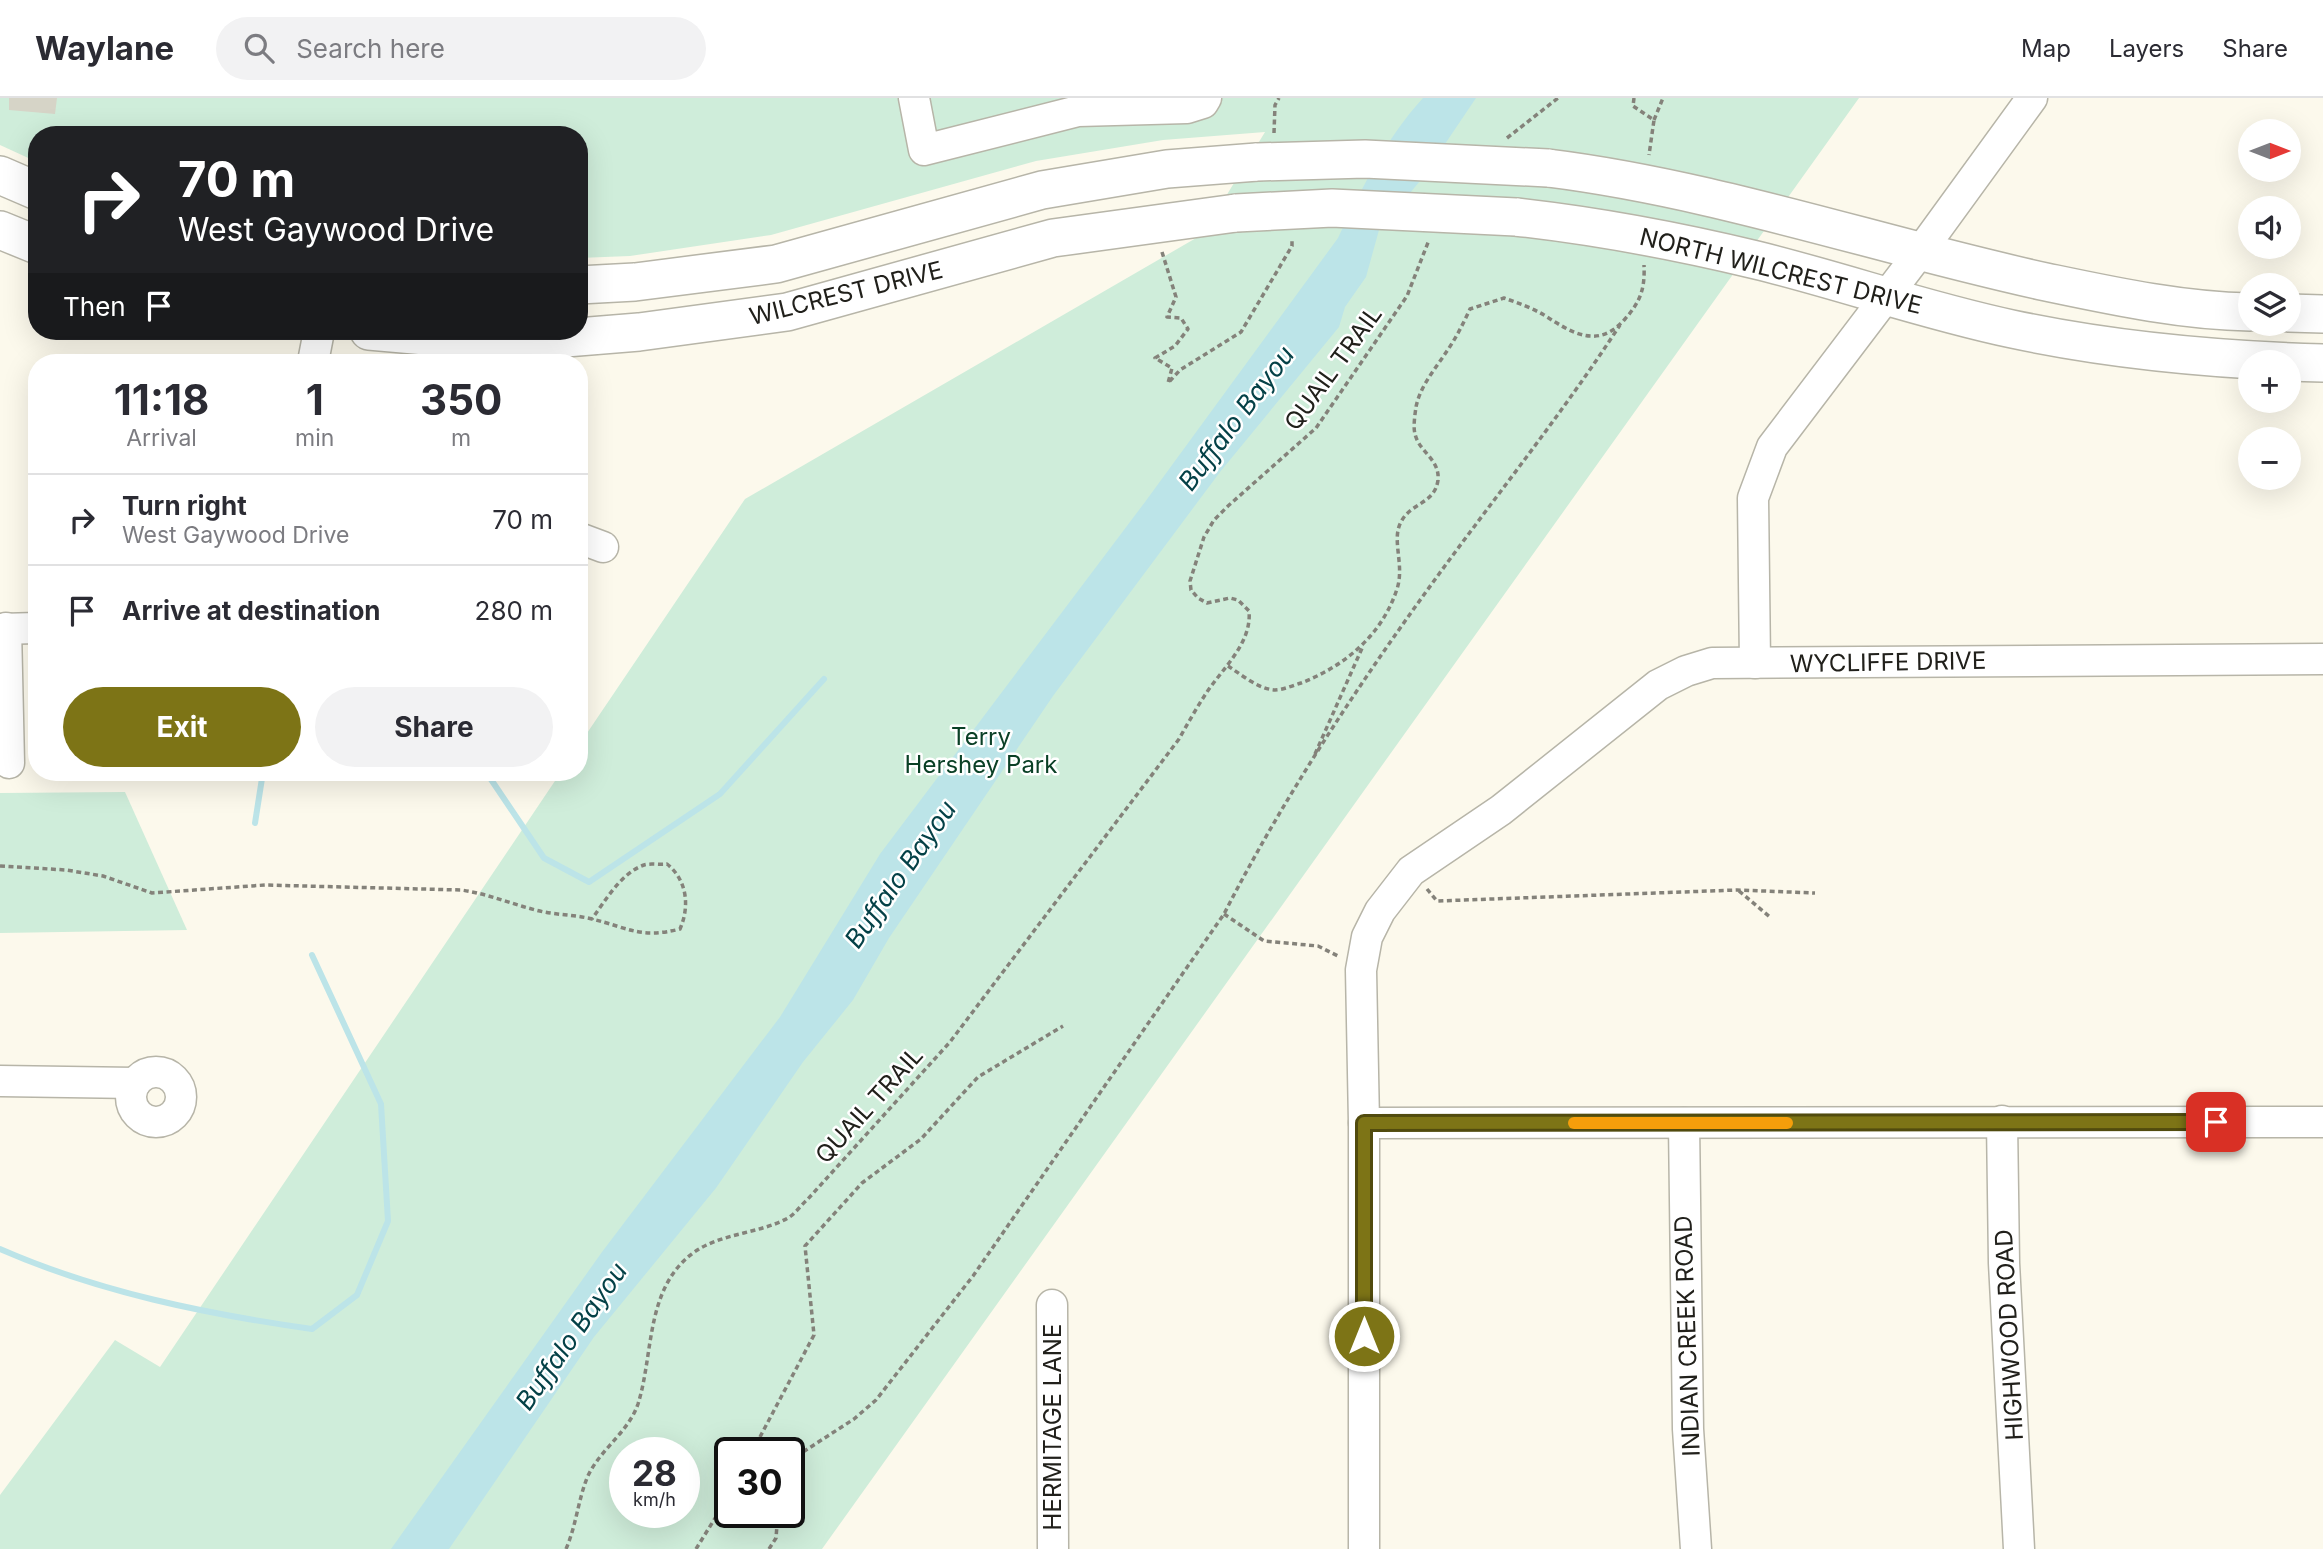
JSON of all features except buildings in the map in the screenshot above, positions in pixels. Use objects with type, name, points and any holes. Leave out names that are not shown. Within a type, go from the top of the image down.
[{"type":"main road","name":"NORTH WILCREST DRIVE","points":[[1257,162],[1365,159],[1548,168],[1660,188],[2126,299],[2238,312]]},
{"type":"main road","name":"WILCREST DRIVE","points":[[588,285],[635,282],[776,264],[1042,190],[1167,169],[1257,162]]},
{"type":"main road","points":[[0,175],[28,187]]},
{"type":"main road","points":[[1090,182],[1100,232]]},
{"type":"main road","name":"NORTH WILCREST DRIVE","points":[[1236,213],[1332,208],[1516,217],[1639,234],[1757,261],[2011,329],[2113,347],[2229,360],[2323,363]]},
{"type":"main road","name":"WILCREST DRIVE","points":[[588,336],[787,313],[1053,239],[1236,213]]},
{"type":"main road","points":[[0,230],[28,241]]},
{"type":"main road","points":[[2301,313],[2323,314]]},
{"type":"main road","name":"WILCREST DRIVE","points":[[471,340],[541,340]]},
{"type":"street","points":[[914,98],[924,150],[1078,111],[1187,108],[1203,103],[1206,98]]},
{"type":"street","points":[[1755,663],[1753,498],[1772,447],[1920,252],[2032,98]]},
{"type":"street","points":[[9,763],[3,629],[28,628]]},
{"type":"street","name":"WYCLIFFE DRIVE","points":[[1364,1549],[1364,1123],[1361,970],[1367,937],[1380,911],[1411,871],[1501,810],[1658,685],[1686,671],[1712,663],[2323,659]]},
{"type":"street","points":[[0,1082],[135,1083]]},
{"type":"street","name":"HIGHWOOD ROAD","points":[[2002,1121],[2004,1262],[2019,1549]]},
{"type":"street","points":[[1364,1123],[2323,1122]]},
{"type":"street","name":"INDIAN CREEK ROAD","points":[[1684,1123],[1688,1429],[1696,1549]]},
{"type":"street","name":"HERMITAGE LANE","points":[[1052,1306],[1053,1549]]},
{"type":"path","points":[[1504,141],[1558,98]]},
{"type":"path","points":[[1654,120],[1663,98]]},
{"type":"path","points":[[1155,224],[1176,297],[1167,317],[1181,318],[1188,329],[1175,346],[1155,358],[1172,368],[1168,383],[1180,370],[1241,332],[1292,246],[1292,231]]},
{"type":"path","name":"QUAIL TRAIL","points":[[566,1549],[575,1529],[587,1478],[630,1421],[638,1403],[652,1324],[661,1297],[676,1271],[693,1253],[708,1245],[789,1218],[807,1200],[950,1042],[1179,739],[1208,690],[1228,666],[1247,631],[1249,611],[1238,600],[1230,598],[1207,603],[1198,598],[1192,590],[1190,581],[1201,545],[1214,520],[1316,428],[1407,296],[1431,233]]},
{"type":"path","points":[[805,1451],[854,1419],[876,1400],[973,1276],[1224,914],[1257,849],[1311,762],[1436,578],[1620,325],[1636,307],[1645,288],[1644,264],[1636,246],[1639,234]]},
{"type":"path","points":[[1311,762],[1363,645],[1388,612],[1398,588],[1402,566],[1397,540],[1400,523],[1408,511],[1429,500],[1438,481],[1436,464],[1415,434],[1416,405],[1431,374],[1458,334],[1470,309],[1504,298],[1542,314],[1565,330],[1587,337],[1605,334],[1620,325]]},
{"type":"path","points":[[1228,666],[1252,682],[1276,690],[1317,677],[1363,645]]},
{"type":"path","points":[[0,866],[66,870],[103,876],[152,893],[265,885],[461,890],[489,894],[542,912],[592,919],[623,930],[656,935],[680,929],[686,902],[682,882],[667,864],[644,865],[610,893],[592,919]]},
{"type":"path","points":[[1411,871],[1437,901],[1737,890],[1815,892]]},
{"type":"path","points":[[1737,890],[1770,917]]},
{"type":"path","points":[[1224,914],[1264,941],[1318,946],[1361,970]]},
{"type":"path","points":[[760,1437],[814,1335],[805,1246],[862,1183],[921,1139],[978,1077],[1063,1026]]},
{"type":"path","points":[[696,1549],[714,1520]]},
{"type":"path","points":[[769,1549],[776,1538],[777,1528]]},
{"type":"green space","name":"Terry Hershey Park","points":[[0,98],[1859,98],[822,1549],[0,1549],[0,1495],[115,1340],[160,1367],[555,781],[588,781],[588,732],[745,499],[1203,234],[1265,132],[1163,140],[1036,161],[771,235],[630,256],[588,258],[588,126],[28,126],[28,158],[0,145]]},
{"type":"green space","points":[[125,792],[187,930],[0,933],[0,793]]},
{"type":"water","name":"Buffalo Bayou","points":[[1423,98],[1476,98],[1420,181],[1379,230],[1366,277],[1345,307],[1339,327],[1220,472],[1053,696],[889,938],[853,1000],[803,1062],[716,1188],[594,1337],[449,1549],[391,1549],[602,1252],[780,1017],[880,854],[1145,502],[1338,238],[1386,147]]},
{"type":"waterway","points":[[492,781],[544,858],[589,882],[720,794],[824,679]]},
{"type":"waterway","points":[[255,823],[262,781]]},
{"type":"waterway","points":[[0,1249],[75,1278],[153,1300],[312,1329],[357,1295],[388,1221],[381,1104],[312,955]]},
{"type":"slow traffic","points":[[1574,1123],[1787,1123]]},
{"type":"route","points":[[1364,1336],[1364,1123],[2216,1122]]}]
